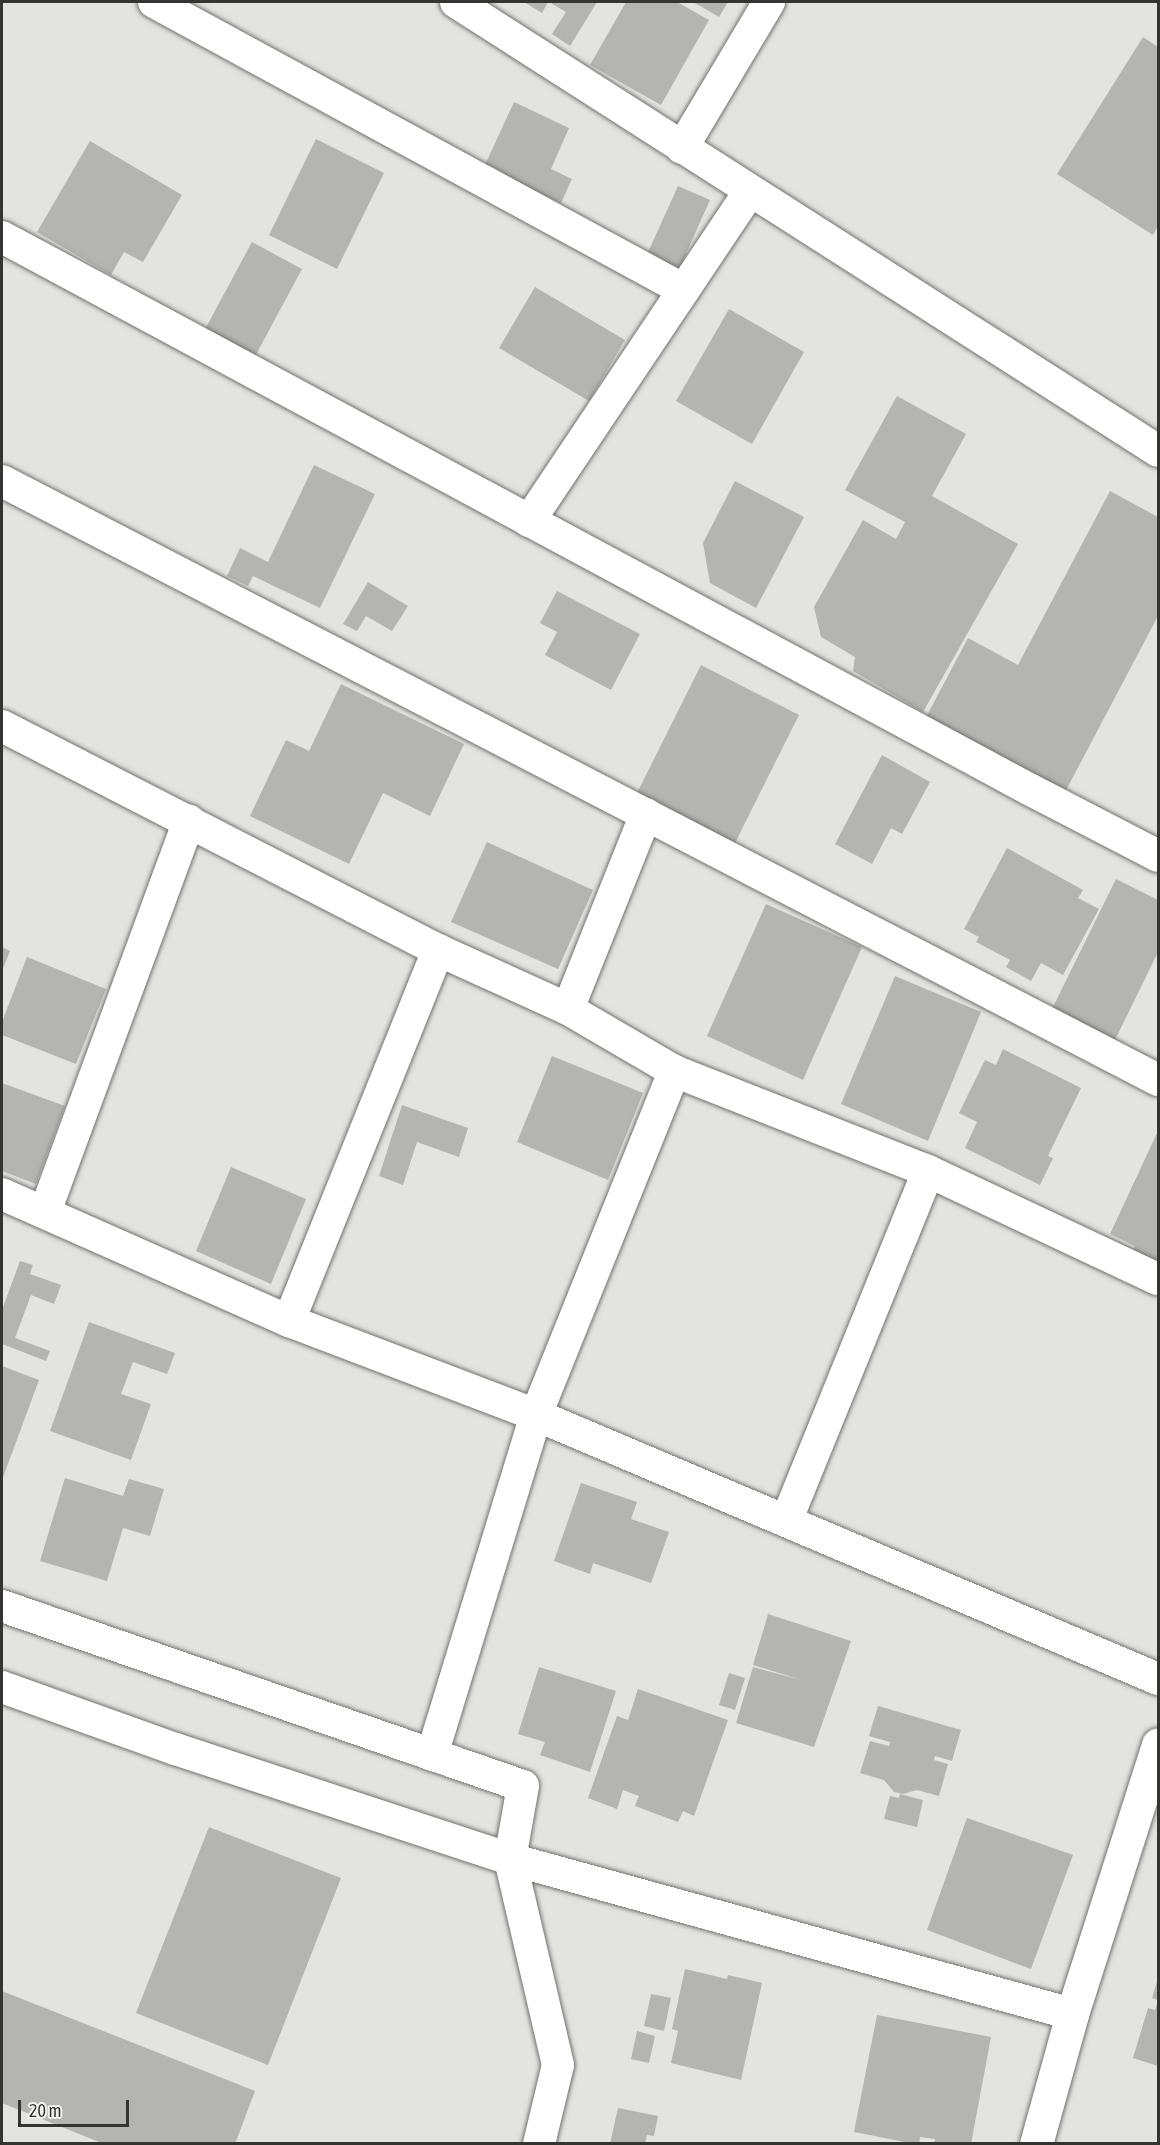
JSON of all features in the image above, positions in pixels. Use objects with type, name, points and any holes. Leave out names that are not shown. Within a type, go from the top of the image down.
[{"type":"street","points":[[154,2],[684,290]]},
{"type":"street","points":[[456,2],[1158,451]]},
{"type":"street","points":[[682,148],[769,2]]},
{"type":"street","points":[[529,520],[750,191]]},
{"type":"street","points":[[2,237],[1158,856]]},
{"type":"street","points":[[2,481],[1158,1080]]},
{"type":"street","points":[[2,726],[438,950],[567,1009],[674,1071],[928,1171],[1158,1279]]},
{"type":"street","points":[[567,1009],[646,814]]},
{"type":"street","points":[[45,1212],[189,821]]},
{"type":"street","points":[[289,1321],[438,950]]},
{"type":"street","points":[[432,1755],[537,1415],[674,1071]]},
{"type":"street","points":[[786,1519],[928,1171]]},
{"type":"street","points":[[2,1194],[289,1321],[537,1415],[1158,1678]]},
{"type":"street","points":[[2,1606],[523,1786],[510,1859],[558,2065],[539,2144]]},
{"type":"street","points":[[2,1687],[175,1749],[510,1859],[1072,2014]]},
{"type":"street","points":[[1036,2144],[1072,2014],[1153,1777],[1158,1744]]},
{"type":"building","points":[[524,2],[548,2],[542,13]]},
{"type":"building","points":[[549,2],[597,2],[570,46],[552,34],[566,12]]},
{"type":"building","points":[[626,2],[677,2],[709,20],[661,105],[590,65]]},
{"type":"building","points":[[693,2],[728,2],[719,17]]},
{"type":"building","points":[[1143,37],[1158,47],[1158,226],[1153,235],[1057,174]]},
{"type":"building","points":[[514,102],[569,128],[551,169],[572,179],[561,203],[484,167]]},
{"type":"building","points":[[316,139],[384,173],[337,269],[269,235]]},
{"type":"building","points":[[90,141],[182,195],[143,262],[124,252],[111,275],[37,232]]},
{"type":"building","points":[[678,186],[710,200],[677,274],[645,259]]},
{"type":"building","points":[[252,242],[302,269],[253,360],[203,333]]},
{"type":"building","points":[[535,287],[625,340],[589,401],[499,348]]},
{"type":"building","points":[[729,309],[804,352],[752,444],[676,401]]},
{"type":"building","points":[[897,396],[966,434],[932,496],[1018,544],[923,712],[853,671],[855,657],[821,637],[814,607],[863,520],[896,539],[905,522],[845,490]]},
{"type":"building","points":[[314,465],[375,494],[320,608],[253,576],[248,586],[227,576],[240,548],[268,562]]},
{"type":"building","points":[[735,481],[804,517],[756,608],[710,583],[703,543]]},
{"type":"building","points":[[1110,491],[1158,517],[1158,616],[1064,794],[925,719],[968,638],[1018,665]]},
{"type":"building","points":[[368,582],[408,606],[392,631],[366,616],[357,631],[343,624]]},
{"type":"building","points":[[557,591],[640,634],[611,690],[545,655],[557,632],[540,623]]},
{"type":"building","points":[[701,665],[799,715],[735,843],[637,793]]},
{"type":"building","points":[[341,684],[464,744],[430,816],[383,793],[349,864],[250,816],[286,740],[309,751]]},
{"type":"building","points":[[882,755],[930,782],[902,834],[891,828],[872,864],[835,844]]},
{"type":"building","points":[[487,842],[593,890],[558,969],[451,922]]},
{"type":"building","points":[[1007,848],[1083,890],[1078,898],[1099,909],[1063,975],[1041,963],[1031,981],[1006,967],[1010,960],[976,942],[979,937],[964,929]]},
{"type":"building","points":[[1116,879],[1158,900],[1158,952],[1115,1040],[1052,1009]]},
{"type":"building","points":[[766,904],[862,947],[803,1080],[707,1036]]},
{"type":"building","points":[[2,947],[10,951],[2,971]]},
{"type":"building","points":[[27,957],[106,989],[76,1064],[2,1035],[2,1022]]},
{"type":"building","points":[[895,976],[981,1012],[928,1141],[841,1104]]},
{"type":"building","points":[[1003,1049],[1081,1088],[1048,1156],[1053,1158],[1040,1185],[965,1148],[977,1122],[959,1113],[985,1060],[996,1065]]},
{"type":"building","points":[[552,1056],[643,1093],[608,1180],[517,1142]]},
{"type":"building","points":[[2,1083],[65,1106],[36,1184],[2,1171]]},
{"type":"building","points":[[402,1105],[468,1128],[459,1157],[417,1142],[403,1185],[379,1176]]},
{"type":"building","points":[[1158,1131],[1158,1264],[1132,1252],[1135,1246],[1110,1234]]},
{"type":"building","points":[[231,1167],[306,1199],[271,1284],[196,1251]]},
{"type":"building","points":[[20,1261],[33,1265],[30,1274],[61,1285],[54,1304],[31,1295],[15,1338],[50,1351],[46,1361],[2,1344],[2,1310]]},
{"type":"building","points":[[89,1322],[175,1353],[167,1374],[133,1362],[121,1394],[151,1404],[131,1460],[50,1431]]},
{"type":"building","points":[[2,1366],[39,1380],[2,1480]]},
{"type":"building","points":[[65,1478],[123,1496],[129,1479],[164,1489],[150,1536],[123,1528],[107,1581],[40,1561]]},
{"type":"building","points":[[581,1483],[637,1502],[631,1519],[669,1532],[651,1583],[593,1563],[590,1574],[554,1561]]},
{"type":"building","points":[[768,1614],[851,1641],[814,1747],[736,1723],[753,1667],[805,1681],[753,1665]]},
{"type":"building","points":[[539,1667],[616,1691],[590,1772],[540,1755],[545,1742],[518,1734]]},
{"type":"building","points":[[729,1673],[745,1678],[735,1710],[719,1705]]},
{"type":"building","points":[[638,1689],[728,1720],[694,1816],[683,1811],[678,1822],[635,1806],[639,1796],[623,1790],[617,1809],[588,1798],[617,1716],[628,1720]]},
{"type":"building","points":[[878,1706],[961,1730],[952,1761],[935,1756],[934,1760],[948,1764],[939,1796],[917,1790],[903,1794],[894,1792],[884,1780],[860,1773],[870,1741],[889,1746],[890,1742],[869,1736]]},
{"type":"building","points":[[900,1794],[923,1800],[917,1827],[884,1819],[890,1796],[899,1798]]},
{"type":"building","points":[[967,1818],[1073,1855],[1031,1969],[927,1930]]},
{"type":"building","points":[[209,1827],[341,1878],[268,2065],[136,2013]]},
{"type":"building","points":[[685,1969],[727,1979],[728,1975],[762,1983],[741,2080],[671,2063],[678,2031],[672,2029]]},
{"type":"building","points":[[1158,1978],[1158,2000],[1152,1998]]},
{"type":"building","points":[[2,1991],[255,2091],[235,2144],[104,2144],[2,2103]]},
{"type":"building","points":[[651,1994],[671,1998],[664,2031],[644,2026]]},
{"type":"building","points":[[1158,2000],[1158,2066],[1133,2058],[1148,2008],[1155,2010]]},
{"type":"building","points":[[877,2015],[991,2037],[971,2144],[934,2144],[935,2139],[920,2137],[919,2144],[915,2144],[854,2132]]},
{"type":"building","points":[[637,2031],[655,2036],[649,2063],[631,2059]]},
{"type":"building","points":[[618,2108],[658,2116],[654,2136],[647,2135],[645,2144],[610,2144]]}]
